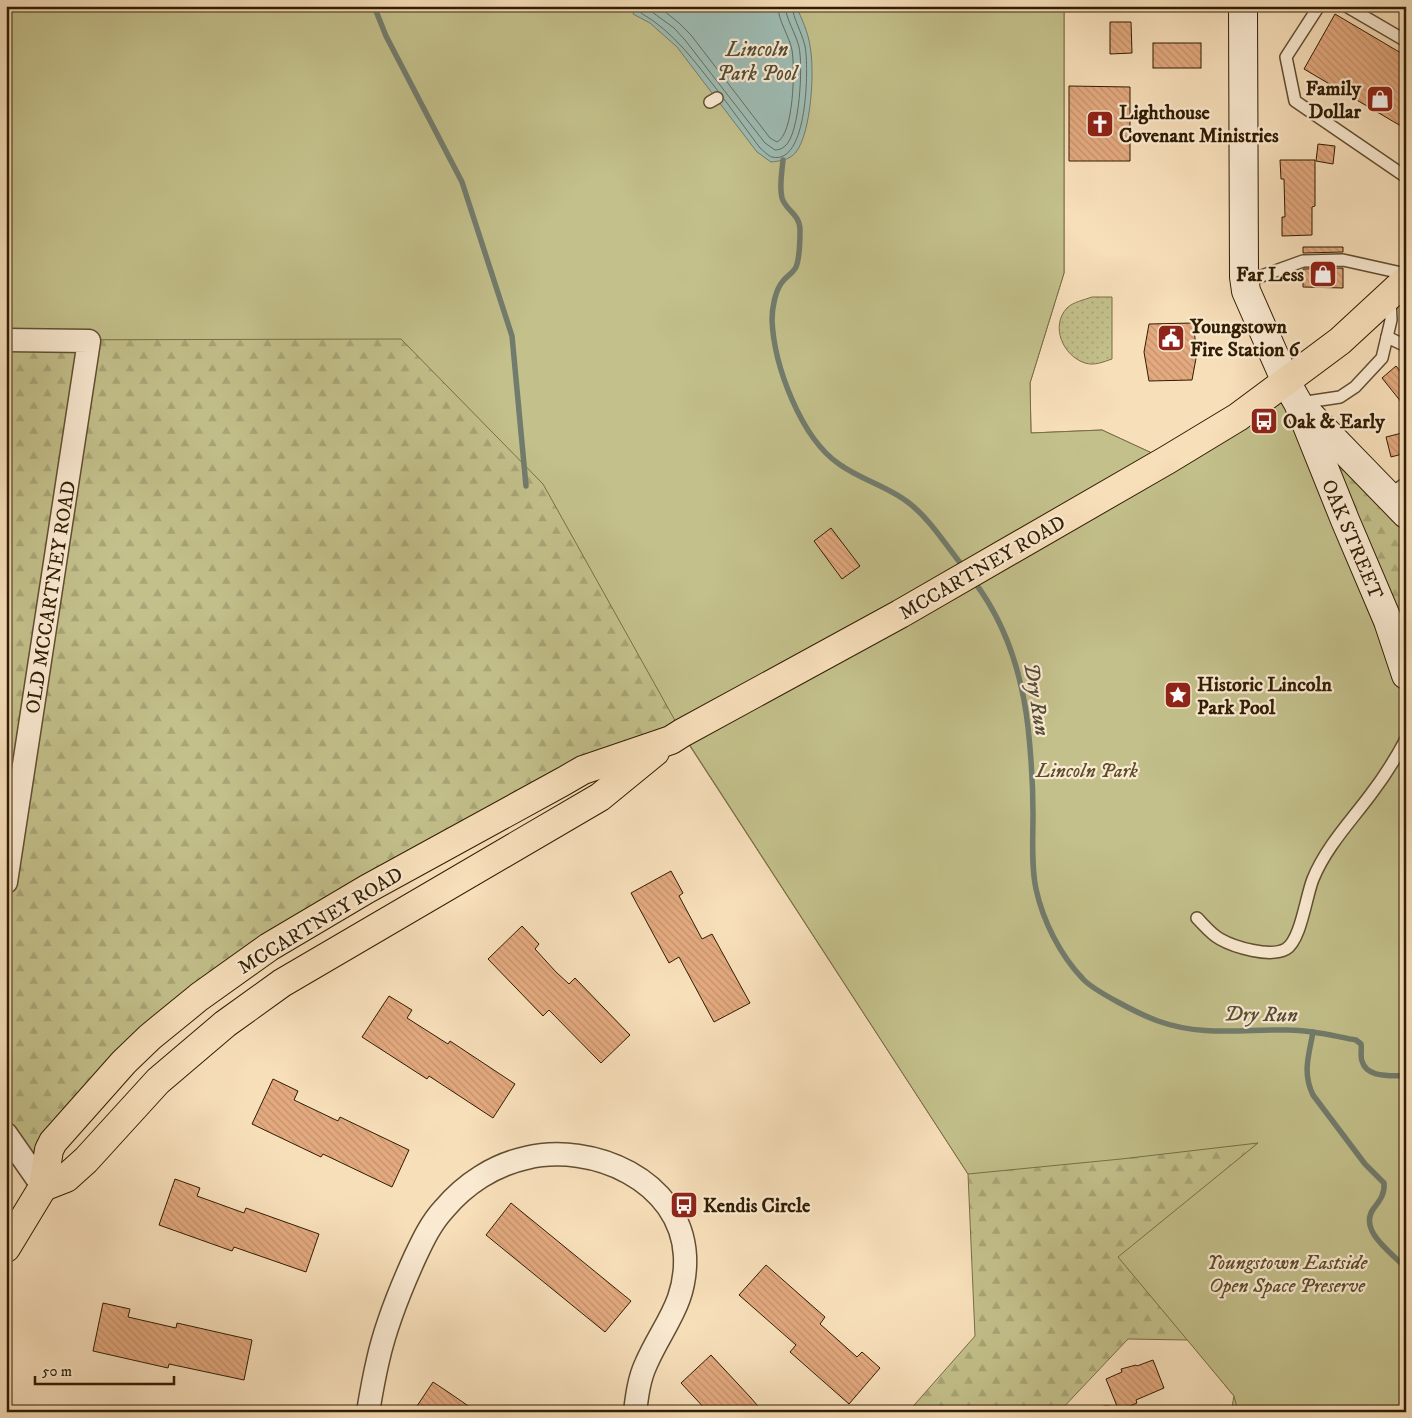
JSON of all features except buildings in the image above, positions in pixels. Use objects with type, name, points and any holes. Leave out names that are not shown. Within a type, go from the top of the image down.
[{"type":"highway","points":[[1292,392],[1340,341],[1398,288]]},
{"type":"highway","name":"MCCARTNEY ROAD","points":[[6,1248],[43,1187],[49,1150],[53,1142],[124,1062],[150,1038],[199,996],[269,947],[367,890],[577,774],[678,736],[900,614],[1238,417],[1292,392]]},
{"type":"highway","name":"MCCARTNEY ROAD","points":[[43,1187],[66,1178],[86,1160],[158,1081],[225,1024],[282,983],[600,797],[678,736]]},
{"type":"street","name":"OAK STREET","points":[[1243,6],[1246,291],[1292,392],[1388,621],[1406,675]]},
{"type":"street","name":"OLD MCCARTNEY ROAD","points":[[6,340],[90,341],[6,882]]},
{"type":"street","points":[[1292,392],[1400,498]]},
{"type":"street","points":[[6,1134],[43,1187]]},
{"type":"street","points":[[368,1412],[378,1358],[391,1316],[404,1281],[428,1231],[443,1209],[461,1191],[480,1177],[502,1165],[526,1157],[554,1154],[576,1155],[602,1160],[626,1170],[648,1184],[673,1216],[683,1244],[685,1255],[682,1290],[675,1311],[646,1363],[640,1378],[635,1412]]},
{"type":"lane","points":[[1319,6],[1286,57],[1294,100],[1406,177]]},
{"type":"lane","points":[[1346,6],[1406,41]]},
{"type":"lane","points":[[1245,282],[1303,261],[1343,260],[1406,274]]},
{"type":"lane","points":[[1292,392],[1340,397],[1355,387],[1382,358],[1398,288]]},
{"type":"lane","points":[[1387,337],[1406,346]]},
{"type":"lane","points":[[1198,918],[1220,939],[1260,952],[1285,950],[1293,943],[1313,878],[1329,850],[1373,791],[1406,739]]},
{"type":"green space","name":"Lincoln Park","points":[[6,6],[1064,6],[1064,273],[1030,383],[1031,433],[1102,430],[1167,460],[1286,382],[1406,675],[1406,1412],[1238,1412],[1234,1396],[1118,1257],[1258,1143],[968,1174],[682,733],[543,484],[401,339],[6,340]]},
{"type":"green space","name":"Lincoln Park","points":[[1064,6],[1064,273],[1030,383],[1031,433],[1102,430],[1167,460],[1298,403],[1406,514],[1406,1412],[1231,1412],[1234,1396],[1188,1340],[1128,1339],[1059,1412],[908,1412],[975,1336],[968,1174],[682,734],[269,947],[75,1116],[43,1187],[6,1134],[6,340]]},
{"type":"green space","points":[[1092,297],[1112,297],[1112,359],[1092,364],[1085,363],[1071,354],[1061,340],[1059,331],[1062,315],[1067,308]]},
{"type":"water","name":"Lincoln Park Pool","points":[[636,6],[796,6],[803,21],[810,46],[812,86],[805,131],[794,155],[785,160],[771,162],[757,152],[677,47],[650,23],[633,14]]},
{"type":"waterway","points":[[374,6],[386,36],[462,182],[512,336],[526,486]]},
{"type":"waterway","name":"Dry Run","points":[[783,160],[781,193],[786,206],[798,220],[800,248],[796,267],[780,285],[776,294],[772,320],[778,358],[792,399],[813,437],[825,452],[847,470],[892,492],[909,503],[932,526],[965,569]]},
{"type":"waterway","name":"Dry Run","points":[[973,580],[985,596],[1003,631],[1011,650],[1022,688],[1028,727],[1033,792],[1034,880],[1048,925],[1060,948],[1075,970],[1097,990],[1158,1021],[1174,1026],[1207,1031],[1298,1030],[1356,1040],[1361,1044],[1362,1061],[1369,1071],[1387,1076],[1406,1076]]},
{"type":"waterway","points":[[1313,1032],[1307,1064],[1308,1079],[1313,1095],[1365,1164],[1384,1183],[1382,1197],[1370,1216],[1370,1225],[1378,1241],[1406,1268]]},
{"type":"place","name":"Family Dollar","points":[[1380,99]]},
{"type":"place","name":"Lighthouse Covenant Ministries","points":[[1100,124]]},
{"type":"place","name":"Far Less","points":[[1323,274]]},
{"type":"place","name":"Youngstown Fire Station 6","points":[[1171,338]]},
{"type":"place","name":"Oak & Early","points":[[1264,421]]},
{"type":"place","name":"Historic Lincoln Park Pool","points":[[1178,695]]},
{"type":"place","name":"Kendis Circle","points":[[684,1205]]},
{"type":"park label","name":"Youngstown Eastside Open Space Preserve","points":[[1287,1274]]}]
